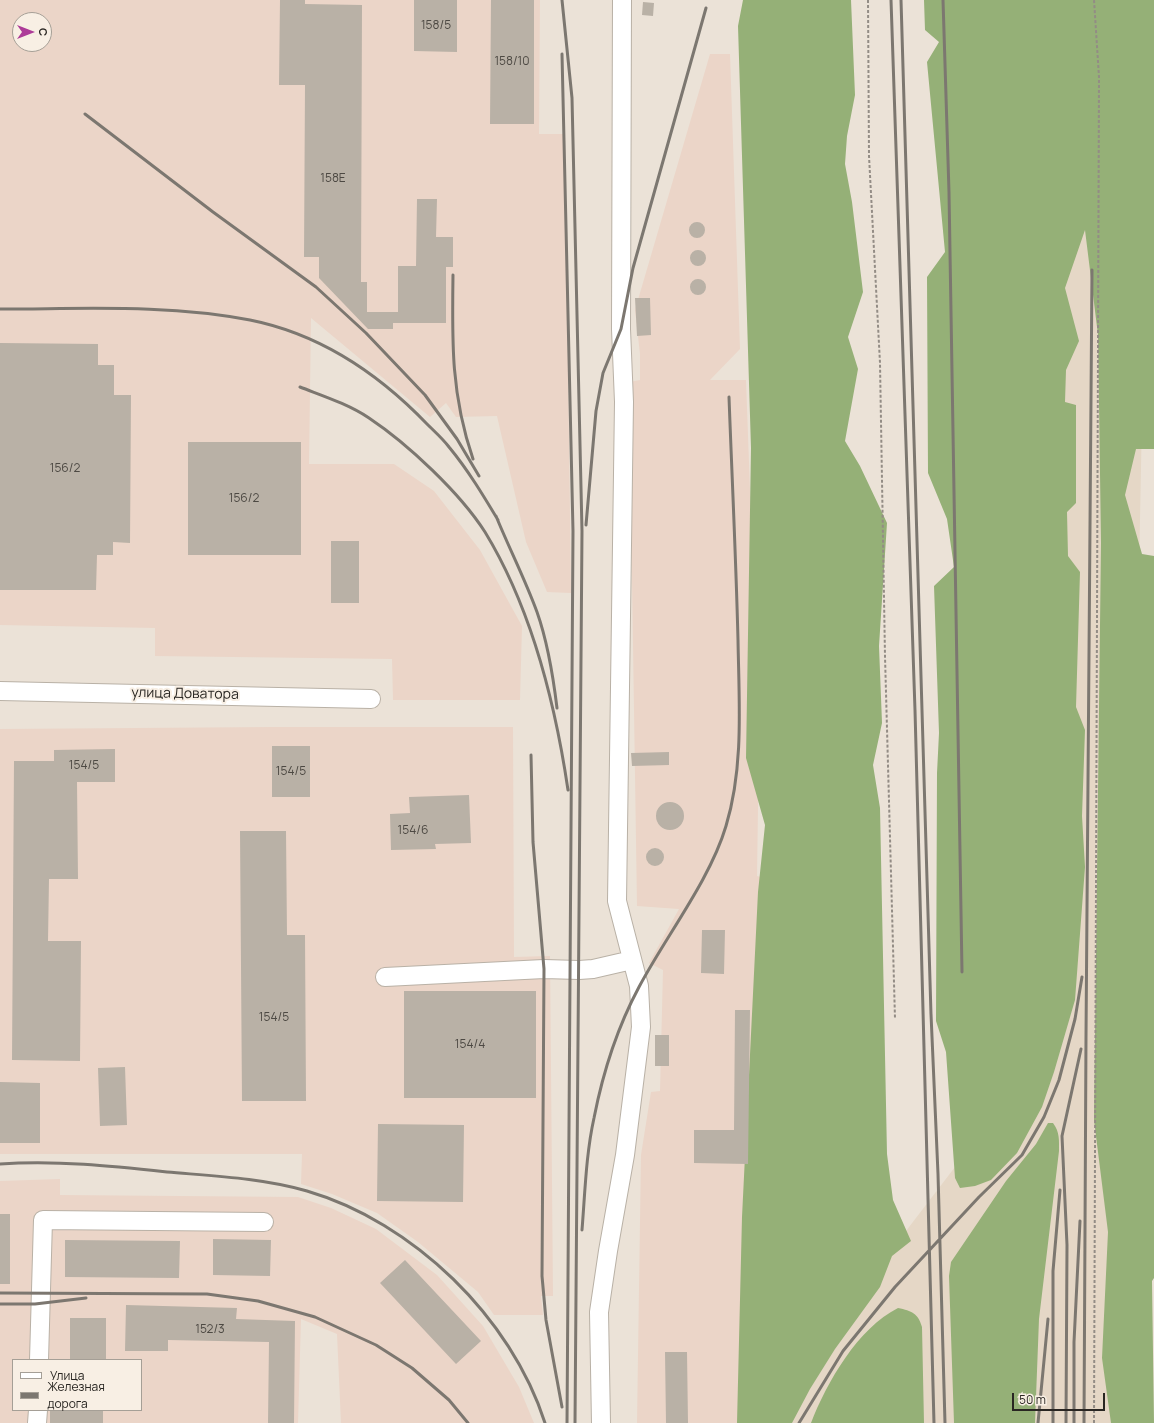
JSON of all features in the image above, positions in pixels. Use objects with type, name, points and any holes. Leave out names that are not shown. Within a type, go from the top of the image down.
[{"type":"street","points":[[601,1423],[599,1312],[625,1155],[641,1027],[639,986],[618,901],[624,402],[621,329],[622,0]]},
{"type":"street","name":"улица Доватора","points":[[0,691],[371,699]]},
{"type":"street","points":[[385,977],[544,969],[579,970],[593,969],[632,960]]},
{"type":"street","points":[[39,1359],[43,1220],[264,1222]]},
{"type":"street","points":[[37,1423],[38,1411]]},
{"type":"path","points":[[868,0],[869,156],[880,362],[884,648],[894,1019]]},
{"type":"path","points":[[1094,0],[1099,77],[1094,1423]]},
{"type":"shaded area","points":[[0,0],[540,0],[539,134],[565,134],[571,593],[547,592],[526,542],[497,416],[456,417],[446,403],[430,417],[311,318],[309,464],[394,464],[434,491],[480,550],[522,626],[520,700],[393,700],[392,659],[155,656],[155,628],[0,625]]},
{"type":"shaded area","points":[[710,54],[730,54],[740,349],[710,380],[746,380],[759,739],[757,876],[761,877],[742,1423],[637,1423],[641,1155],[651,1092],[660,1091],[663,970],[649,963],[679,909],[637,906],[629,382],[640,380],[640,354],[635,310]]},
{"type":"shaded area","points":[[1148,103],[1130,1040],[1130,1423],[776,1423],[801,1368],[1037,1060],[1065,112]]},
{"type":"shaded area","points":[[513,727],[514,957],[550,956],[553,1296],[541,1296],[543,1315],[494,1315],[478,1292],[418,1242],[377,1213],[332,1194],[301,1184],[302,1154],[0,1154],[0,729]]},
{"type":"shaded area","points":[[60,1179],[60,1195],[298,1197],[331,1208],[376,1229],[437,1275],[483,1326],[519,1387],[534,1423],[341,1423],[337,1334],[301,1319],[298,1423],[0,1423],[0,1181]]},
{"type":"green space","points":[[743,0],[851,0],[855,95],[847,136],[845,164],[852,202],[863,292],[848,337],[858,369],[845,441],[860,466],[887,523],[879,646],[882,723],[873,765],[880,808],[887,1154],[893,1200],[911,1241],[892,1256],[880,1287],[835,1349],[810,1389],[792,1423],[737,1423],[742,1217],[758,892],[765,825],[746,758],[751,448],[738,26]]},
{"type":"green space","points":[[924,0],[1154,0],[1154,449],[1136,449],[1125,495],[1142,554],[1154,556],[1154,1278],[1152,1281],[1154,1423],[1111,1423],[1102,1358],[1108,1232],[1094,1120],[1101,543],[1098,335],[1085,230],[1065,288],[1079,341],[1066,370],[1065,402],[1076,405],[1076,503],[1067,512],[1068,556],[1080,572],[1076,707],[1085,730],[1082,816],[1085,867],[1075,1000],[1042,1107],[1017,1153],[991,1180],[975,1186],[960,1188],[955,1178],[946,1052],[936,1021],[937,773],[939,733],[934,586],[954,567],[947,519],[928,473],[927,277],[945,252],[927,62],[939,42],[925,30]]},
{"type":"green space","points":[[1048,1123],[1053,1123],[1057,1130],[1059,1137],[1059,1151],[1039,1319],[1035,1423],[954,1423],[949,1276],[951,1262],[1006,1181],[1036,1144]]},
{"type":"green space","points":[[898,1308],[914,1313],[919,1319],[922,1327],[924,1423],[811,1423],[835,1374],[857,1342],[883,1317]]},
{"type":"building","points":[[280,0],[305,0],[305,4],[362,5],[361,282],[367,282],[367,312],[398,312],[398,266],[416,266],[417,199],[437,199],[436,237],[453,237],[453,267],[446,267],[446,323],[393,323],[393,329],[368,329],[319,278],[319,257],[304,257],[305,85],[279,85]]},
{"type":"building","points":[[414,0],[457,0],[457,52],[414,51]]},
{"type":"building","points":[[491,0],[534,0],[534,124],[490,124]]},
{"type":"building","points":[[643,2],[654,3],[653,16],[642,15]]},
{"type":"building","points":[[697,222],[704,227],[705,230],[700,237],[697,238],[690,233],[689,230],[694,223]]},
{"type":"building","points":[[698,250],[705,255],[706,258],[701,265],[698,266],[691,261],[690,258],[695,251]]},
{"type":"building","points":[[698,279],[705,284],[706,287],[701,294],[698,295],[691,290],[690,287],[695,280]]},
{"type":"building","points":[[635,298],[650,298],[651,335],[637,336]]},
{"type":"building","points":[[0,343],[98,344],[98,365],[114,365],[114,395],[131,395],[130,543],[113,542],[113,555],[97,555],[96,590],[0,590]]},
{"type":"building","points":[[188,442],[301,442],[301,555],[188,555]]},
{"type":"building","points":[[331,541],[359,541],[359,603],[331,603]]},
{"type":"building","points":[[272,746],[310,746],[310,797],[272,797]]},
{"type":"building","points":[[115,749],[115,782],[77,782],[78,879],[49,879],[48,941],[81,941],[80,1061],[12,1060],[14,761],[54,761],[54,750]]},
{"type":"building","points":[[669,752],[669,765],[632,766],[631,753]]},
{"type":"building","points":[[469,795],[471,843],[435,844],[436,849],[391,850],[390,814],[410,813],[409,797]]},
{"type":"building","points":[[670,802],[680,806],[684,816],[680,826],[670,830],[660,826],[656,816],[660,806]]},
{"type":"building","points":[[240,831],[286,831],[287,935],[305,935],[306,1101],[242,1101]]},
{"type":"building","points":[[655,848],[661,851],[664,857],[661,863],[655,866],[649,863],[646,857],[649,851]]},
{"type":"building","points":[[702,930],[725,930],[724,974],[701,973]]},
{"type":"building","points":[[404,991],[536,991],[536,1098],[404,1098]]},
{"type":"building","points":[[735,1010],[750,1010],[748,1164],[694,1163],[694,1130],[734,1130]]},
{"type":"building","points":[[655,1035],[669,1035],[669,1066],[655,1066]]},
{"type":"building","points":[[125,1067],[127,1125],[100,1126],[98,1068]]},
{"type":"building","points":[[0,1082],[40,1083],[40,1143],[0,1143]]},
{"type":"building","points":[[378,1124],[464,1125],[463,1202],[377,1201]]},
{"type":"building","points":[[0,1214],[10,1214],[10,1284],[0,1284]]},
{"type":"building","points":[[213,1239],[271,1240],[270,1276],[213,1275]]},
{"type":"building","points":[[65,1240],[180,1241],[179,1278],[65,1277]]},
{"type":"building","points":[[405,1260],[481,1341],[456,1364],[380,1283]]},
{"type":"building","points":[[126,1305],[237,1308],[236,1319],[295,1321],[294,1423],[268,1423],[269,1342],[168,1340],[168,1351],[125,1351]]},
{"type":"building","points":[[70,1318],[106,1318],[106,1359],[70,1359]]},
{"type":"building","points":[[665,1352],[687,1352],[688,1423],[666,1423]]},
{"type":"building","points":[[50,1411],[103,1411],[103,1423],[50,1423]]},
{"type":"railway","points":[[562,0],[572,98],[582,531],[575,1423]]},
{"type":"railway","points":[[891,0],[915,710],[934,1423]]},
{"type":"railway","points":[[901,0],[931,1014],[938,1174],[945,1423]]},
{"type":"railway","points":[[943,0],[949,192],[962,972]]},
{"type":"railway","points":[[586,525],[596,411],[603,373],[621,329],[633,268],[706,8]]},
{"type":"railway","points":[[562,54],[573,531],[567,1423]]},
{"type":"railway","points":[[85,114],[213,212],[316,287],[366,333],[425,395],[457,439],[479,476]]},
{"type":"railway","points":[[1084,1423],[1092,270]]},
{"type":"railway","points":[[453,275],[454,368],[460,413],[473,459]]},
{"type":"railway","points":[[0,309],[157,309],[219,315],[250,320],[276,326],[300,335],[324,346],[368,372],[408,405],[447,444],[475,483],[498,520]]},
{"type":"railway","points":[[300,387],[353,409],[369,418],[400,441],[448,486],[462,501],[485,532],[502,562],[516,592],[539,657],[556,723],[568,790]]},
{"type":"railway","points":[[582,1230],[591,1132],[606,1067],[617,1034],[639,987],[699,887],[719,846],[732,804],[738,758],[739,711],[738,640],[729,397]]},
{"type":"railway","points":[[496,516],[541,624],[550,659],[557,708]]},
{"type":"railway","points":[[531,755],[533,842],[544,969],[542,1276],[546,1320],[562,1407]]},
{"type":"railway","points":[[799,1423],[843,1351],[895,1287],[979,1197],[1022,1155],[1044,1117],[1059,1080],[1075,1019],[1082,977]]},
{"type":"railway","points":[[1066,1423],[1067,1245],[1062,1136],[1081,1049]]},
{"type":"railway","points":[[0,1164],[84,1164],[237,1178],[273,1183],[307,1191],[346,1206],[384,1225],[420,1250],[453,1279],[483,1311],[508,1346],[529,1384],[545,1423]]},
{"type":"railway","points":[[1053,1423],[1053,1271],[1060,1190]]},
{"type":"railway","points":[[1074,1423],[1074,1342],[1080,1221]]},
{"type":"railway","points":[[0,1293],[207,1294],[258,1301],[315,1317],[376,1345],[412,1368],[449,1400],[468,1423]]},
{"type":"railway","points":[[0,1304],[35,1304],[86,1298]]},
{"type":"railway","points":[[1038,1423],[1048,1319]]}]
